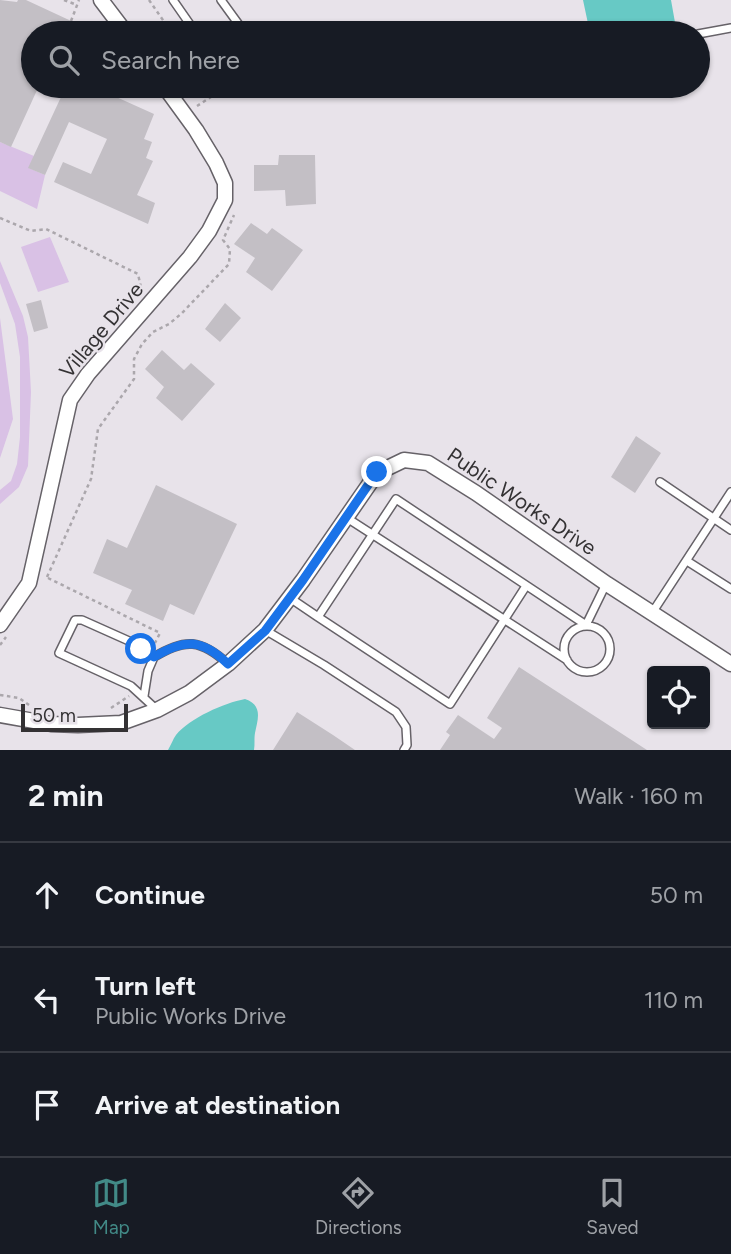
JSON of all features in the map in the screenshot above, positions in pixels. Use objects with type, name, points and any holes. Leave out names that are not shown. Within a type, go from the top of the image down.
[{"type":"street","points":[[102,0],[117,21]]},
{"type":"street","name":"Village Drive","points":[[4,630],[29,583],[70,400],[88,374],[209,231],[225,200],[225,183],[216,163],[173,98]]},
{"type":"street","name":"Public Works Drive","points":[[0,715],[51,724],[121,723],[189,693],[228,664],[265,631],[377,472],[404,460],[428,463],[731,664]]},
{"type":"lane","points":[[173,0],[188,21]]},
{"type":"lane","points":[[222,0],[237,21]]},
{"type":"lane","points":[[710,32],[731,28]]},
{"type":"lane","points":[[660,482],[731,530]]},
{"type":"lane","points":[[652,612],[731,492]]},
{"type":"lane","points":[[318,617],[396,499],[586,625],[599,630],[608,641],[610,649],[605,662],[593,671],[585,671],[572,666],[567,660],[564,653],[567,638],[572,632],[586,625],[607,584]]},
{"type":"lane","points":[[345,516],[567,660]]},
{"type":"lane","points":[[687,561],[731,589]]},
{"type":"lane","points":[[290,598],[450,704],[526,586]]},
{"type":"lane","points":[[152,656],[129,641],[82,620],[75,620],[59,653],[133,687],[157,709]]},
{"type":"lane","points":[[265,631],[324,665],[396,712],[406,727],[407,745],[404,750]]},
{"type":"lane","points":[[144,696],[152,656],[177,644],[204,646],[228,664]]},
{"type":"path","points":[[64,0],[77,5]]},
{"type":"path","points":[[71,21],[79,0]]},
{"type":"path","points":[[149,0],[164,21]]},
{"type":"path","points":[[192,110],[208,98]]},
{"type":"path","points":[[42,584],[91,479],[98,429],[134,379],[134,359],[153,332],[182,313],[229,264],[230,249],[223,240],[237,206]]},
{"type":"path","points":[[0,218],[31,231],[46,229],[138,274],[143,295],[151,302]]},
{"type":"path","points":[[47,577],[160,633],[152,656]]},
{"type":"path","points":[[0,645],[4,630]]},
{"type":"path","points":[[110,709],[125,701],[133,687]]},
{"type":"path","points":[[0,695],[19,698],[27,705],[37,706]]},
{"type":"shaded area","points":[[0,142],[34,156],[29,168],[45,175],[37,209],[0,191]]},
{"type":"shaded area","points":[[50,237],[69,282],[38,292],[21,247]]},
{"type":"shaded area","points":[[0,261],[23,316],[28,337],[31,392],[28,466],[19,487],[0,504],[0,490],[11,481],[17,464],[20,437],[20,357],[15,324],[0,283]]},
{"type":"shaded area","points":[[0,318],[13,419],[0,458]]},
{"type":"water","points":[[583,0],[671,0],[675,21],[587,21]]},
{"type":"water","points":[[245,699],[255,705],[258,713],[254,750],[168,750],[176,735],[198,717]]},
{"type":"building","points":[[0,0],[26,0],[71,21],[21,21],[21,98],[33,98],[11,147],[0,142]]},
{"type":"building","points":[[61,98],[118,98],[154,114],[144,139],[152,142],[146,158],[153,161],[137,195],[155,203],[148,224],[54,182],[63,162],[91,174],[107,139],[69,122],[45,175],[28,168]]},
{"type":"building","points":[[279,155],[315,155],[316,204],[286,206],[285,190],[254,191],[254,165],[278,165]]},
{"type":"building","points":[[251,223],[267,234],[272,228],[303,250],[272,291],[246,272],[255,258],[234,244]]},
{"type":"building","points":[[41,300],[48,328],[34,332],[26,304]]},
{"type":"building","points":[[225,303],[241,318],[220,342],[205,329]]},
{"type":"building","points":[[162,350],[184,370],[191,363],[215,384],[182,421],[156,398],[164,387],[145,369]]},
{"type":"building","points":[[636,436],[661,453],[635,493],[611,477]]},
{"type":"building","points":[[156,485],[237,524],[194,615],[170,604],[163,621],[125,604],[132,590],[93,573],[107,539],[127,548]]},
{"type":"building","points":[[519,667],[647,750],[440,750],[450,735],[446,732],[458,715],[494,739],[502,728],[487,718]]},
{"type":"building","points":[[297,712],[333,735],[355,750],[273,750]]},
{"type":"route","points":[[141,649],[154,657],[177,644],[187,643],[204,646],[228,664],[265,631],[377,472]]}]
